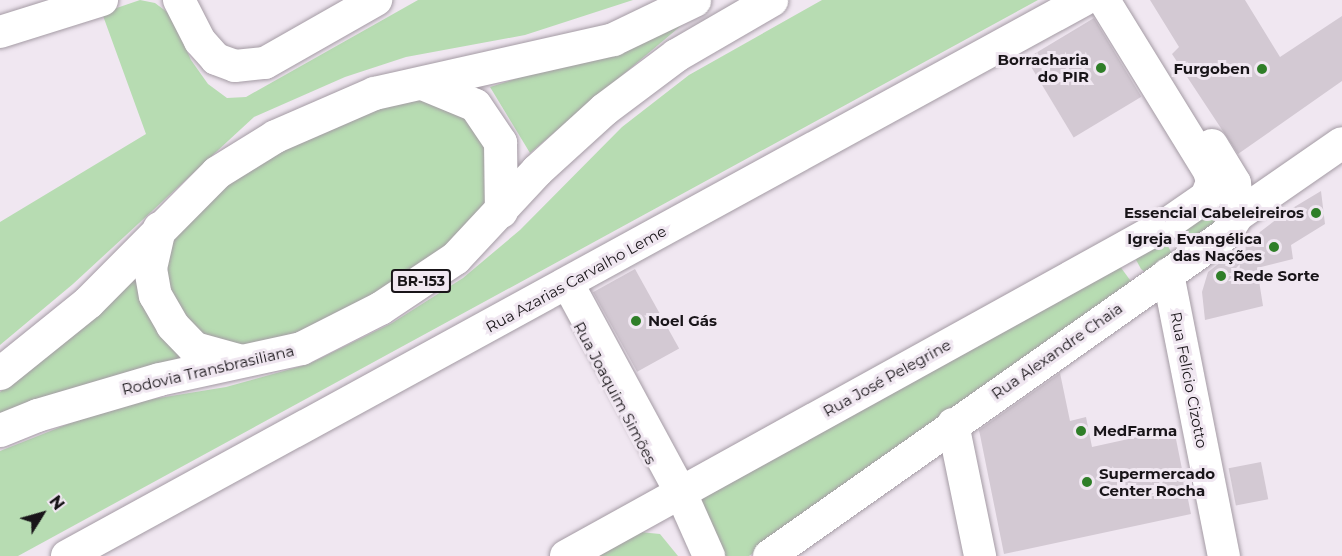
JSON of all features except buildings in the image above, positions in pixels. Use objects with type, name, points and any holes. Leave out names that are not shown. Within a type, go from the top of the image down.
[{"type":"highway","points":[[0,374],[88,302],[217,172],[275,136],[374,93],[613,39],[694,0]]},
{"type":"highway","name":"Rodovia Transbrasiliana","points":[[0,430],[37,415],[238,360],[301,348],[380,308],[455,258],[537,170],[604,109],[676,55],[771,0]]},
{"type":"highway","points":[[421,82],[475,105],[500,142],[501,211]]},
{"type":"highway","points":[[159,228],[150,268],[155,295],[171,325],[194,348],[238,360]]},
{"type":"street","points":[[0,32],[102,0]]},
{"type":"street","points":[[179,0],[200,41],[216,58],[236,66],[265,63],[376,0]]},
{"type":"street","name":"Rua Azarias Carvalho Leme","points":[[67,556],[1084,0]]},
{"type":"street","name":"Rua José Pelegrine","points":[[566,556],[1145,235],[1206,197],[1212,182],[1209,171],[1104,0]]},
{"type":"street","points":[[1124,0],[1235,183],[1238,215]]},
{"type":"street","name":"Rua Alexandre Chaia","points":[[769,556],[953,424],[1226,234],[1238,215],[1342,143]]},
{"type":"street","points":[[1145,235],[1130,252],[1132,266],[1166,275]]},
{"type":"street","name":"Rua Felício Cizotto","points":[[1145,235],[1172,241],[1166,275],[1224,556]]},
{"type":"street","name":"Rua Joaquim Simões","points":[[563,286],[676,496]]},
{"type":"street","points":[[953,424],[980,556]]},
{"type":"street","points":[[676,496],[695,556]]},
{"type":"street","points":[[676,496],[709,556]]},
{"type":"green space","points":[[140,0],[155,3],[171,15],[191,60],[208,84],[227,98],[246,97],[418,0],[633,0],[525,35],[406,57],[345,77],[254,117],[73,284],[0,345],[0,222],[146,134],[102,13]]},
{"type":"green space","points":[[822,0],[1038,0],[18,556],[0,556],[0,451],[116,405],[226,387],[309,364],[392,323],[463,278],[520,230],[622,127],[689,75]]},
{"type":"green space","points":[[683,24],[530,153],[490,87],[614,48]]},
{"type":"green space","points":[[415,95],[459,109],[484,137],[485,206],[438,254],[364,300],[296,333],[230,350],[203,344],[171,312],[163,242],[201,199],[339,116]]},
{"type":"green space","points":[[1209,202],[1223,204],[1230,216],[1184,255],[1181,240],[1170,229]]},
{"type":"green space","points":[[1165,240],[1173,256],[1146,273],[1135,258]]},
{"type":"green space","points":[[1116,261],[1133,284],[749,556],[720,556],[695,504],[701,496]]},
{"type":"green space","points":[[139,264],[193,360],[0,413],[0,392],[98,311]]},
{"type":"green space","points":[[640,532],[660,534],[678,556],[597,556]]},
{"type":"place","name":"Borracharia do PIR","points":[[1101,68]]},
{"type":"place","name":"Furgoben","points":[[1262,69]]},
{"type":"place","name":"Essencial Cabeleireiros","points":[[1316,213]]},
{"type":"place","name":"Igreja Evangélica das Nações","points":[[1274,247]]},
{"type":"place","name":"Rede Sorte","points":[[1221,276]]},
{"type":"place","name":"Noel Gás","points":[[636,321]]},
{"type":"place","name":"MedFarma","points":[[1081,431]]},
{"type":"place","name":"Supermercado Center Rocha","points":[[1087,482]]}]
